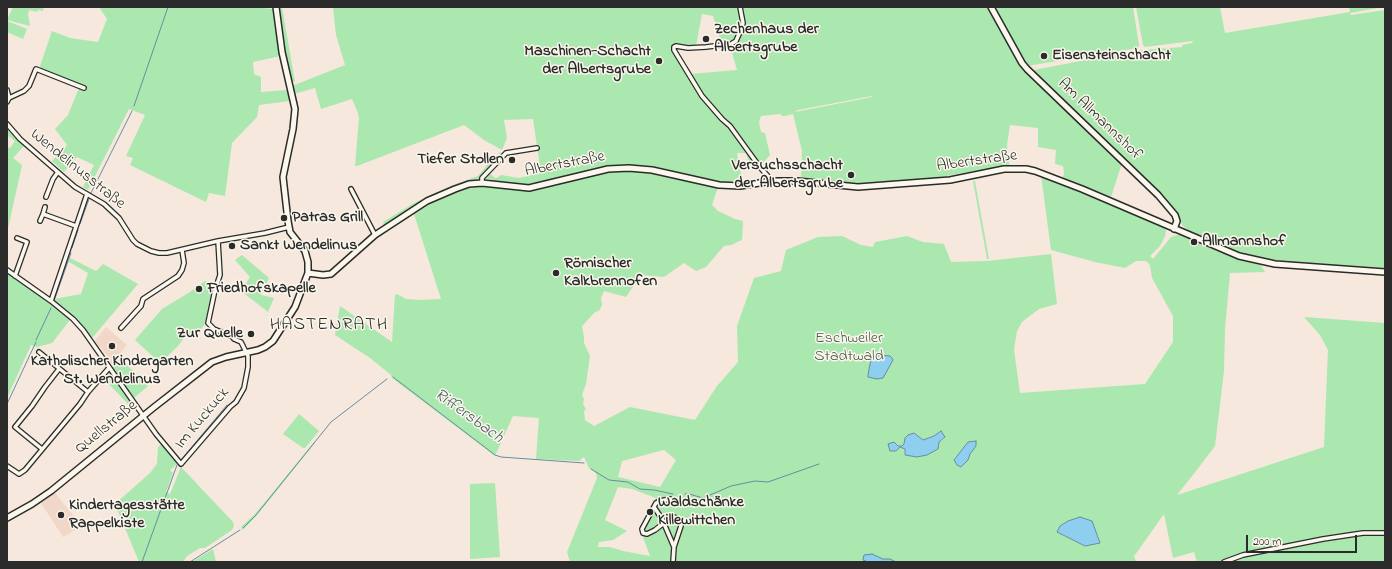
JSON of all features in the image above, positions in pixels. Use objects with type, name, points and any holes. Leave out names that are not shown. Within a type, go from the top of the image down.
[{"type":"main road","points":[[276,7],[282,52],[294,109],[292,133],[283,178],[289,227],[307,257],[308,273]]},
{"type":"main road","name":"Am Allmannshof","points":[[991,7],[1022,63],[1158,194],[1175,215],[1177,221],[1174,229]]},
{"type":"main road","name":"Albertstraße","points":[[308,273],[323,275],[331,274],[375,235],[427,201],[469,184],[482,183],[529,188],[608,169],[629,168],[652,170],[719,185],[740,186],[772,181],[797,181],[858,187],[950,180],[1004,169],[1026,169],[1082,189],[1223,250],[1251,260],[1275,264],[1385,272]]},
{"type":"main road","name":"Quellstraße","points":[[7,518],[38,500],[212,362],[265,347],[273,341],[295,307],[308,273]]},
{"type":"street","points":[[740,7],[743,23],[736,41],[731,44],[706,47],[688,48],[676,46],[674,47],[674,50],[702,96],[730,126],[772,181]]},
{"type":"street","points":[[7,90],[8,100],[24,91],[29,86],[36,69],[84,88]]},
{"type":"street","name":"Wendelinusstraße","points":[[7,124],[20,140],[75,187],[104,204],[118,218],[137,244],[151,251],[168,254],[218,241],[265,233],[289,227]]},
{"type":"street","points":[[482,183],[482,178],[506,153],[538,148]]},
{"type":"street","points":[[46,197],[53,179],[58,172]]},
{"type":"street","points":[[351,189],[375,235]]},
{"type":"street","points":[[51,300],[87,194]]},
{"type":"street","points":[[40,221],[45,207]]},
{"type":"street","points":[[43,214],[76,226]]},
{"type":"street","points":[[15,276],[29,242],[17,238]]},
{"type":"street","points":[[218,241],[220,275],[215,290],[208,323],[214,329],[241,342],[247,352]]},
{"type":"street","points":[[121,328],[141,306],[143,299],[178,276],[184,263],[182,250]]},
{"type":"street","points":[[7,270],[51,300],[74,319],[143,416]]},
{"type":"street","points":[[39,352],[88,392]]},
{"type":"street","name":"Im Kuckuck","points":[[143,416],[181,464],[236,402],[244,388],[246,379],[248,360],[247,352]]},
{"type":"street","points":[[7,466],[19,474],[25,470],[109,368]]},
{"type":"street","points":[[42,449],[15,427],[60,369]]},
{"type":"street","points":[[670,499],[656,503],[642,528],[643,533],[650,533],[674,517],[680,520],[681,526],[674,547],[673,562]]},
{"type":"street","points":[[654,507],[664,523],[674,547]]},
{"type":"street","points":[[1224,562],[1243,555],[1323,539],[1364,533],[1385,532]]},
{"type":"shaded area","name":"Katholischer Kindergarten St. Wendelinus","points":[[106,327],[127,345],[112,363],[109,363],[108,361],[110,360],[100,346],[98,348],[94,342]]},
{"type":"shaded area","name":"Kindertagesstätte Rappelkiste","points":[[55,493],[82,526],[63,537],[41,503]]},
{"type":"green space","points":[[13,7],[44,7],[43,11],[38,10],[37,12],[29,10],[28,14],[30,26],[7,20]]},
{"type":"green space","points":[[99,7],[254,7],[272,9],[274,11],[281,56],[253,62],[254,74],[261,77],[261,92],[288,90],[290,101],[259,105],[257,117],[232,143],[225,196],[209,193],[206,202],[130,165],[133,158],[126,156],[145,115],[129,109],[88,190],[83,187],[94,165],[77,157],[64,172],[52,161],[67,145],[55,129],[68,115],[79,88],[42,70],[40,66],[52,31],[70,38],[98,42],[107,19]]},
{"type":"green space","points":[[278,7],[282,7],[295,82],[291,81],[285,55]]},
{"type":"green space","name":"Eschweiler Stadtwald","points":[[333,7],[738,7],[741,27],[735,40],[730,43],[722,45],[713,16],[702,14],[696,46],[672,44],[690,74],[737,70],[730,46],[737,42],[744,28],[741,7],[989,7],[1025,70],[1122,163],[1111,197],[1063,178],[1063,166],[1055,164],[1056,150],[1038,147],[1038,128],[1010,125],[1007,145],[1009,165],[934,178],[879,183],[858,184],[801,180],[802,151],[793,114],[785,116],[780,114],[761,116],[759,122],[761,132],[765,133],[770,155],[763,163],[749,162],[746,153],[737,153],[742,180],[731,181],[731,183],[712,181],[712,186],[718,187],[712,205],[718,211],[743,221],[742,240],[731,245],[724,246],[706,267],[696,271],[684,263],[664,277],[641,275],[626,297],[604,291],[601,298],[602,305],[599,311],[595,312],[582,326],[584,343],[590,356],[586,384],[582,395],[584,399],[583,404],[586,409],[584,411],[585,420],[594,426],[630,407],[695,420],[717,386],[738,362],[737,326],[754,278],[781,271],[786,250],[818,237],[842,236],[861,245],[873,247],[875,242],[907,236],[923,242],[944,244],[951,262],[987,261],[1051,254],[1057,304],[1039,309],[1022,322],[1017,331],[1014,350],[1020,393],[1145,384],[1173,342],[1173,316],[1152,278],[1150,265],[1146,261],[1136,261],[1125,268],[1095,262],[1051,250],[1041,175],[1165,227],[1165,236],[1160,246],[1150,256],[1153,259],[1171,237],[1180,234],[1222,253],[1260,264],[1265,272],[1230,273],[1225,329],[1224,371],[1215,446],[1177,495],[1324,447],[1328,350],[1320,335],[1304,317],[1385,323],[1385,531],[1343,535],[1254,551],[1220,562],[1197,562],[1194,552],[1173,558],[1164,514],[1134,555],[1136,562],[570,562],[567,552],[597,478],[596,473],[589,468],[584,457],[579,461],[536,459],[539,418],[513,416],[495,456],[392,378],[391,375],[370,358],[335,335],[340,306],[392,342],[395,295],[397,294],[406,299],[441,299],[414,214],[378,238],[377,236],[419,209],[455,192],[469,187],[492,187],[493,180],[484,178],[493,167],[490,174],[495,178],[501,175],[519,178],[541,173],[533,119],[504,120],[507,138],[502,150],[484,140],[464,125],[355,166],[359,118],[352,99],[321,109],[315,88],[294,94],[292,86],[345,65],[336,35]],"holes":[[[689,74],[703,96],[723,118],[727,119],[730,123],[726,124],[703,99],[688,75]],[[872,96],[872,97],[795,112],[798,110]],[[941,431],[945,437],[939,442],[938,449],[927,455],[917,457],[905,455],[905,449],[900,447],[896,451],[890,451],[889,444],[894,442],[899,446],[902,446],[908,435],[914,433],[923,440],[934,436]],[[975,441],[976,446],[970,454],[968,460],[961,467],[957,465],[954,460],[968,442]],[[664,450],[676,460],[660,487],[618,477],[622,461]],[[618,487],[632,489],[656,498],[640,529],[650,556],[610,547],[598,547],[599,542],[613,540],[627,531],[605,520]],[[1080,517],[1091,521],[1100,543],[1085,546],[1057,532],[1060,526]]]},
{"type":"green space","points":[[994,7],[1133,7],[1139,45],[1138,48],[1027,66]]},
{"type":"green space","points":[[1136,7],[1220,7],[1225,33],[1350,12],[1349,7],[1384,7],[1350,13],[1351,15],[1385,10],[1385,270],[1275,261],[1252,257],[1189,231],[1183,226],[1174,211],[1033,72],[1034,70],[1101,56],[1143,50],[1182,47],[1182,45],[1192,43],[1193,41],[1145,47],[1143,45]]},
{"type":"green space","points":[[7,21],[27,29],[23,39],[7,32]]},
{"type":"green space","points":[[7,129],[24,146],[13,158],[22,165],[7,233],[7,147],[10,148],[15,141],[7,135]]},
{"type":"green space","points":[[501,152],[500,157],[481,179],[454,187],[415,205],[384,225],[383,222],[414,203],[453,185],[478,176]]},
{"type":"green space","points":[[973,181],[975,181],[989,259],[987,259]]},
{"type":"green space","points":[[242,255],[269,278],[261,295],[274,298],[268,312],[241,291],[250,277],[235,260]]},
{"type":"green space","points":[[70,258],[96,271],[103,264],[138,284],[93,337],[91,337],[75,318],[54,299],[81,294],[88,273],[69,262]]},
{"type":"green space","points":[[7,273],[70,320],[52,343],[37,347],[31,345],[7,398]]},
{"type":"green space","points":[[205,281],[214,284],[205,324],[198,333],[185,337],[160,363],[135,340],[162,309]]},
{"type":"green space","points":[[120,358],[148,386],[134,398],[112,368]]},
{"type":"green space","points":[[108,372],[132,405],[130,406],[103,378]]},
{"type":"green space","points":[[299,414],[319,431],[305,448],[283,434]]},
{"type":"green space","points":[[314,442],[315,443],[257,515],[243,530],[241,527],[255,514]]},
{"type":"green space","points":[[162,444],[177,464],[170,470],[173,473],[166,492],[170,494],[181,467],[233,522],[234,526],[232,530],[205,548],[200,548],[187,556],[183,562],[139,562],[115,504],[150,473],[157,464],[158,447]]},
{"type":"green space","points":[[495,483],[500,557],[470,559],[470,484]]},
{"type":"green space","points":[[1385,534],[1385,562],[1229,562],[1255,554],[1344,537]]},
{"type":"green space","points":[[213,549],[216,562],[192,562]]},
{"type":"water","points":[[878,355],[890,356],[893,360],[883,378],[877,379],[868,377],[871,359]]},
{"type":"water","points":[[941,431],[945,437],[939,442],[938,449],[927,455],[917,457],[905,455],[905,449],[900,447],[896,451],[890,451],[888,444],[894,442],[898,446],[902,446],[908,435],[914,433],[923,440],[934,436]]},
{"type":"water","points":[[976,441],[976,446],[970,454],[968,460],[961,467],[957,465],[954,460],[968,442]]},
{"type":"water","points":[[1080,517],[1092,521],[1100,543],[1085,546],[1057,532],[1060,526],[1068,521]]},
{"type":"water","points":[[872,554],[883,559],[890,559],[896,562],[868,562],[863,560],[864,555]]},
{"type":"waterway","points":[[134,106],[168,7]]},
{"type":"waterway","points":[[91,193],[132,111]]},
{"type":"waterway","points":[[80,224],[89,199]]},
{"type":"waterway","points":[[72,248],[78,230]]},
{"type":"waterway","points":[[54,301],[71,253]]},
{"type":"waterway","points":[[36,340],[51,308]]},
{"type":"waterway","points":[[7,404],[36,342]]},
{"type":"waterway","name":"Riffersbach","points":[[393,377],[495,455],[501,457],[584,463]]},
{"type":"waterway","name":"Riffersbach","points":[[243,528],[256,515],[331,422],[387,379]]},
{"type":"waterway","points":[[180,461],[227,405]]},
{"type":"waterway","points":[[685,494],[703,498],[731,486],[755,481],[768,482],[819,464]]},
{"type":"waterway","points":[[142,562],[177,465]]},
{"type":"waterway","points":[[591,469],[609,480],[628,482],[640,489],[673,494]]},
{"type":"waterway","name":"Riffersbach","points":[[190,562],[240,530]]},
{"type":"place","name":"Zechenhaus der Albertsgrube","points":[[706,39]]},
{"type":"place","name":"Eisensteinschacht","points":[[1044,56]]},
{"type":"place","name":"Maschinen-Schacht der Albertsgrube","points":[[659,61]]},
{"type":"place","name":"Tiefer Stollen","points":[[512,160]]},
{"type":"place","name":"Versuchsschacht der Albertsgrube","points":[[851,175]]},
{"type":"place","name":"Patras Grill","points":[[284,218]]},
{"type":"place","name":"Allmannshof","points":[[1194,242]]},
{"type":"place","name":"Sankt Wendelinus","points":[[232,246]]},
{"type":"place","name":"Römischer Kalkbrennofen","points":[[556,273]]},
{"type":"place","name":"Friedhofskapelle","points":[[199,289]]},
{"type":"place","name":"Zur Quelle","points":[[251,334]]},
{"type":"place","name":"Katholischer Kindergarten St. Wendelinus","points":[[112,346]]},
{"type":"place","name":"Waldschänke Killewittchen","points":[[650,512]]},
{"type":"place","name":"Kindertagesstätte Rappelkiste","points":[[61,515]]},
{"type":"district","name":"HASTENRATH","points":[[329,326]]}]
